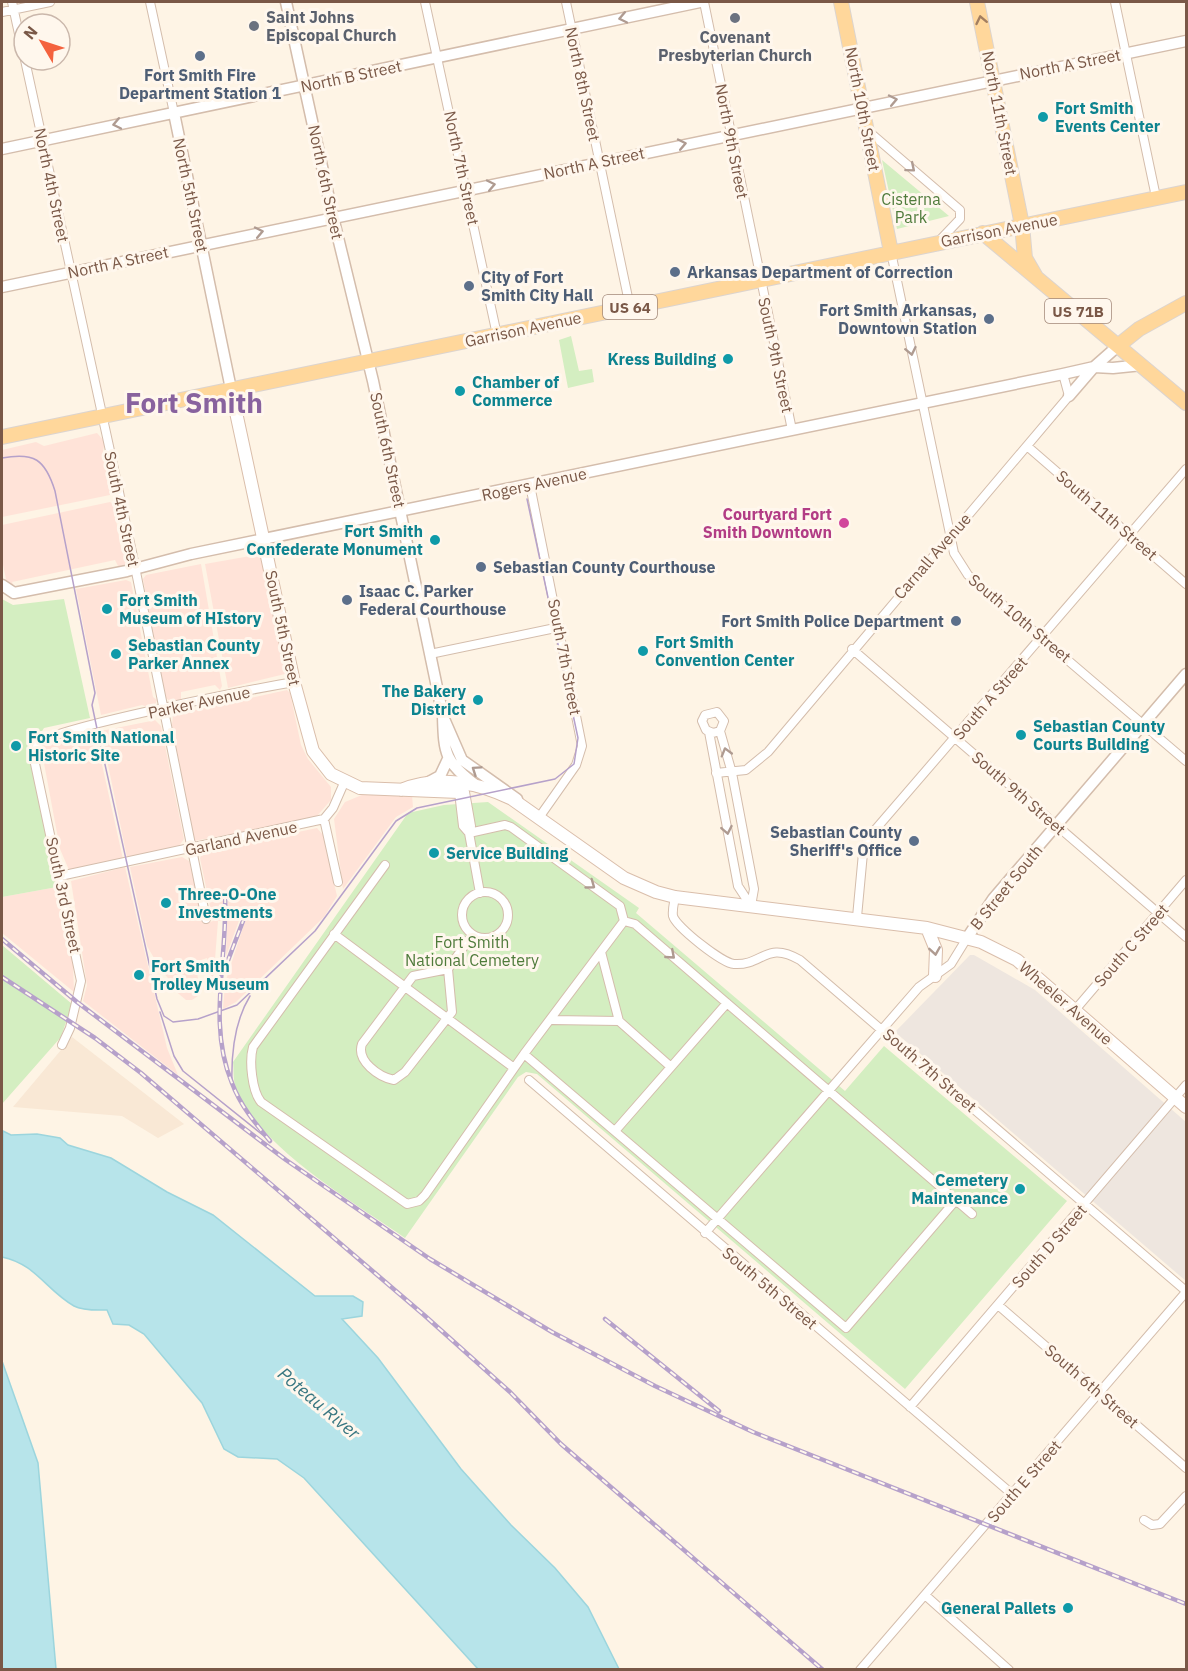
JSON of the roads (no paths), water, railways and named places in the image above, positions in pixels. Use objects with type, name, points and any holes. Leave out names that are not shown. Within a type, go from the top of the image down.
[{"type":"main road","name":"North 10th Street","points":[[841,2],[891,252]]},
{"type":"main road","name":"North 11th Street","points":[[977,2],[1022,225]]},
{"type":"main road","name":"Garrison Avenue","points":[[2,437],[1186,192]]},
{"type":"main road","name":"US 71B","points":[[1022,225],[1025,258],[1036,277]]},
{"type":"main road","name":"US 71B","points":[[983,233],[1186,403]]},
{"type":"main road","points":[[1119,345],[1139,329],[1186,303]]},
{"type":"main road","name":"South 5th Street","points":[[231,389],[309,744],[331,774],[344,783]]},
{"type":"main road","points":[[400,790],[429,782],[468,789]]},
{"type":"main road","points":[[344,783],[360,788],[496,791],[520,806]]},
{"type":"main road","name":"South 6th Street","points":[[520,806],[631,882],[675,897]]},
{"type":"main road","points":[[675,897],[751,906]]},
{"type":"main road","name":"Wheeler Avenue","points":[[751,906],[857,917],[927,928],[967,938],[1017,960],[1186,1107]]},
{"type":"main road","points":[[927,928],[936,950],[935,976]]},
{"type":"street","points":[[2,12],[13,5],[50,2]]},
{"type":"street","name":"North 5th Street","points":[[150,2],[231,389]]},
{"type":"street","name":"North 6th Street","points":[[286,2],[333,217],[368,361]]},
{"type":"street","name":"North 7th Street","points":[[425,2],[497,335]]},
{"type":"street","name":"North 8th Street","points":[[566,2],[630,307]]},
{"type":"street","name":"North B Street","points":[[2,149],[702,2]]},
{"type":"street","name":"North 9th Street","points":[[702,2],[760,280]]},
{"type":"street","points":[[1115,2],[1156,197]]},
{"type":"street","name":"North A Street","points":[[2,287],[863,106],[1186,41]]},
{"type":"street","name":"North 4th Street","points":[[27,72],[102,416]]},
{"type":"street","points":[[867,130],[960,210],[960,219],[939,242]]},
{"type":"street","name":"South 10th Street","points":[[891,252],[921,403],[952,533],[954,553],[968,575],[1186,761]]},
{"type":"street","name":"South 9th Street","points":[[760,280],[792,430]]},
{"type":"street","points":[[1069,396],[1094,367],[1119,345]]},
{"type":"street","name":"South 6th Street","points":[[368,361],[443,716],[448,759],[468,789]]},
{"type":"street","points":[[1069,396],[1063,374],[1094,367],[1113,368],[1142,364]]},
{"type":"street","name":"Rogers Avenue","points":[[4,588],[22,592],[265,539],[1063,374]]},
{"type":"street","name":"Carnall Avenue","points":[[716,773],[732,773],[752,767],[762,757],[1069,396]]},
{"type":"street","name":"South 4th Street","points":[[102,416],[207,919]]},
{"type":"street","name":"South 11th Street","points":[[1027,446],[1186,584]]},
{"type":"street","name":"South A Street","points":[[857,917],[864,853],[868,838],[1186,469]]},
{"type":"street","name":"South 7th Street","points":[[530,485],[581,736],[581,753],[576,765],[537,819]]},
{"type":"street","points":[[430,654],[560,627]]},
{"type":"street","name":"South 9th Street","points":[[852,649],[1186,937]]},
{"type":"street","name":"B Street South","points":[[705,1233],[918,987],[951,963],[993,899],[1186,674]]},
{"type":"street","name":"Parker Avenue","points":[[37,744],[47,736],[294,682]]},
{"type":"street","points":[[714,711],[720,714],[724,721],[720,731],[732,773],[754,889],[751,906],[738,886],[709,732],[704,727],[703,718],[714,711]]},
{"type":"street","name":"South 6th Street","points":[[443,716],[462,760],[517,797],[520,806]]},
{"type":"street","points":[[709,732],[720,731]]},
{"type":"street","name":"South 3rd Street","points":[[37,744],[34,759],[81,981],[70,1028],[62,1045]]},
{"type":"street","points":[[429,782],[440,776],[448,759]]},
{"type":"street","points":[[448,759],[468,789],[463,827],[469,833],[480,893]]},
{"type":"street","points":[[338,882],[324,819],[333,808],[344,783]]},
{"type":"street","name":"Garland Avenue","points":[[60,876],[324,819]]},
{"type":"street","points":[[469,833],[506,825],[511,827],[620,906],[624,921]]},
{"type":"street","points":[[385,865],[252,1047],[250,1054],[255,1090],[261,1102],[400,1201],[413,1204],[425,1195],[524,1054],[552,1020],[624,921]]},
{"type":"street","name":"South C Street","points":[[1075,1010],[1186,880]]},
{"type":"street","points":[[488,892],[499,897],[507,909],[508,920],[505,927],[495,936],[483,939],[472,935],[463,923],[462,911],[468,899],[480,893],[488,892]]},
{"type":"street","name":"South 7th Street","points":[[675,897],[672,912],[676,922],[719,958],[735,964],[774,952],[792,955],[882,1029],[1186,1291]]},
{"type":"street","points":[[624,921],[636,924],[972,1214]]},
{"type":"street","points":[[334,934],[514,1068]]},
{"type":"street","points":[[448,969],[413,976],[362,1044],[360,1055],[362,1060],[388,1079],[400,1078],[452,1012],[448,969],[472,935]]},
{"type":"street","points":[[601,952],[619,1021],[671,1067]]},
{"type":"street","points":[[615,1131],[727,1003]]},
{"type":"street","points":[[552,1020],[619,1021]]},
{"type":"street","points":[[524,1054],[846,1328],[956,1200]]},
{"type":"street","name":"South 5th Street","points":[[529,1080],[1012,1494]]},
{"type":"street","name":"South D Street","points":[[910,1407],[1186,1084]]},
{"type":"street","name":"South E Street","points":[[860,1670],[1186,1291]]},
{"type":"street","name":"South 6th Street","points":[[998,1305],[1186,1468]]},
{"type":"street","points":[[1144,1520],[1152,1525],[1160,1524],[1186,1496]]},
{"type":"street","points":[[925,1595],[1009,1670]]},
{"type":"water","name":"Poteau River","points":[[3,1131],[11,1135],[37,1134],[60,1138],[68,1145],[111,1158],[167,1192],[213,1215],[315,1296],[353,1296],[363,1302],[362,1316],[342,1319],[378,1358],[461,1469],[511,1525],[555,1568],[588,1607],[619,1669],[478,1669],[304,1478],[277,1459],[238,1457],[224,1449],[202,1403],[144,1334],[129,1325],[113,1324],[107,1310],[74,1306],[33,1272],[14,1260],[2,1257]]},
{"type":"water","points":[[2,1361],[38,1463],[56,1669],[2,1669]]},
{"type":"tram line","points":[[2,458],[22,456],[37,460],[47,472],[55,491],[95,693],[92,705],[157,999],[164,1016],[173,1022],[198,1019],[237,1005],[315,931],[396,821],[417,808],[555,779],[574,764],[578,738],[527,499]]},
{"type":"tram line","points":[[232,1085],[232,1062],[237,1028],[250,996]]},
{"type":"tram line","points":[[160,1012],[174,1056],[183,1071],[269,1140]]},
{"type":"railway","points":[[225,896],[220,991],[221,1038],[225,1061],[239,1099],[253,1121],[270,1141]]},
{"type":"railway","points":[[227,963],[243,921]]},
{"type":"railway","points":[[2,939],[77,1002],[286,1160],[430,1259],[552,1332],[655,1386],[753,1432],[1186,1604]]},
{"type":"railway","points":[[2,977],[95,1038],[141,1073],[424,1315],[510,1392],[561,1444],[823,1670]]},
{"type":"railway","points":[[605,1319],[719,1411]]},
{"type":"place","name":"Covenant Presbyterian Church","points":[[735,18]]},
{"type":"place","name":"Saint Johns Episcopal Church","points":[[254,26]]},
{"type":"place","name":"Fort Smith Fire Department Station 1","points":[[200,56]]},
{"type":"place","name":"Fort Smith Events Center","points":[[1043,117]]},
{"type":"place","name":"Arkansas Department of Correction","points":[[675,272]]},
{"type":"place","name":"City of Fort Smith City Hall","points":[[469,286]]},
{"type":"place","name":"Fort Smith Arkansas, Downtown Station","points":[[989,319]]},
{"type":"place","name":"Kress Building","points":[[728,359]]},
{"type":"place","name":"Chamber of Commerce","points":[[460,391]]},
{"type":"place","name":"Courtyard Fort Smith Downtown","points":[[844,523]]},
{"type":"place","name":"Fort Smith Confederate Monument","points":[[435,540]]},
{"type":"place","name":"Sebastian County Courthouse","points":[[481,567]]},
{"type":"place","name":"Isaac C. Parker Federal Courthouse","points":[[347,600]]},
{"type":"place","name":"Fort Smith Museum of HIstory","points":[[107,609]]},
{"type":"place","name":"Fort Smith Police Department","points":[[956,621]]},
{"type":"place","name":"Fort Smith Convention Center","points":[[643,651]]},
{"type":"place","name":"Sebastian County Parker Annex","points":[[116,654]]},
{"type":"place","name":"The Bakery District","points":[[478,700]]},
{"type":"place","name":"Sebastian County Courts Building","points":[[1021,735]]},
{"type":"place","name":"Fort Smith National Historic Site","points":[[16,746]]},
{"type":"place","name":"Sebastian County Sheriff's Office","points":[[914,841]]},
{"type":"place","name":"Service Building","points":[[434,853]]},
{"type":"place","name":"Three-O-One Investments","points":[[166,903]]},
{"type":"place","name":"Fort Smith Trolley Museum","points":[[139,975]]},
{"type":"place","name":"Cemetery Maintenance","points":[[1020,1189]]},
{"type":"place","name":"General Pallets","points":[[1068,1608]]},
{"type":"district","name":"Fort Smith","points":[[194,402]]},
{"type":"park label","name":"Cisterna Park","points":[[911,208]]},
{"type":"park label","name":"Fort Smith National Cemetery","points":[[472,951]]}]
